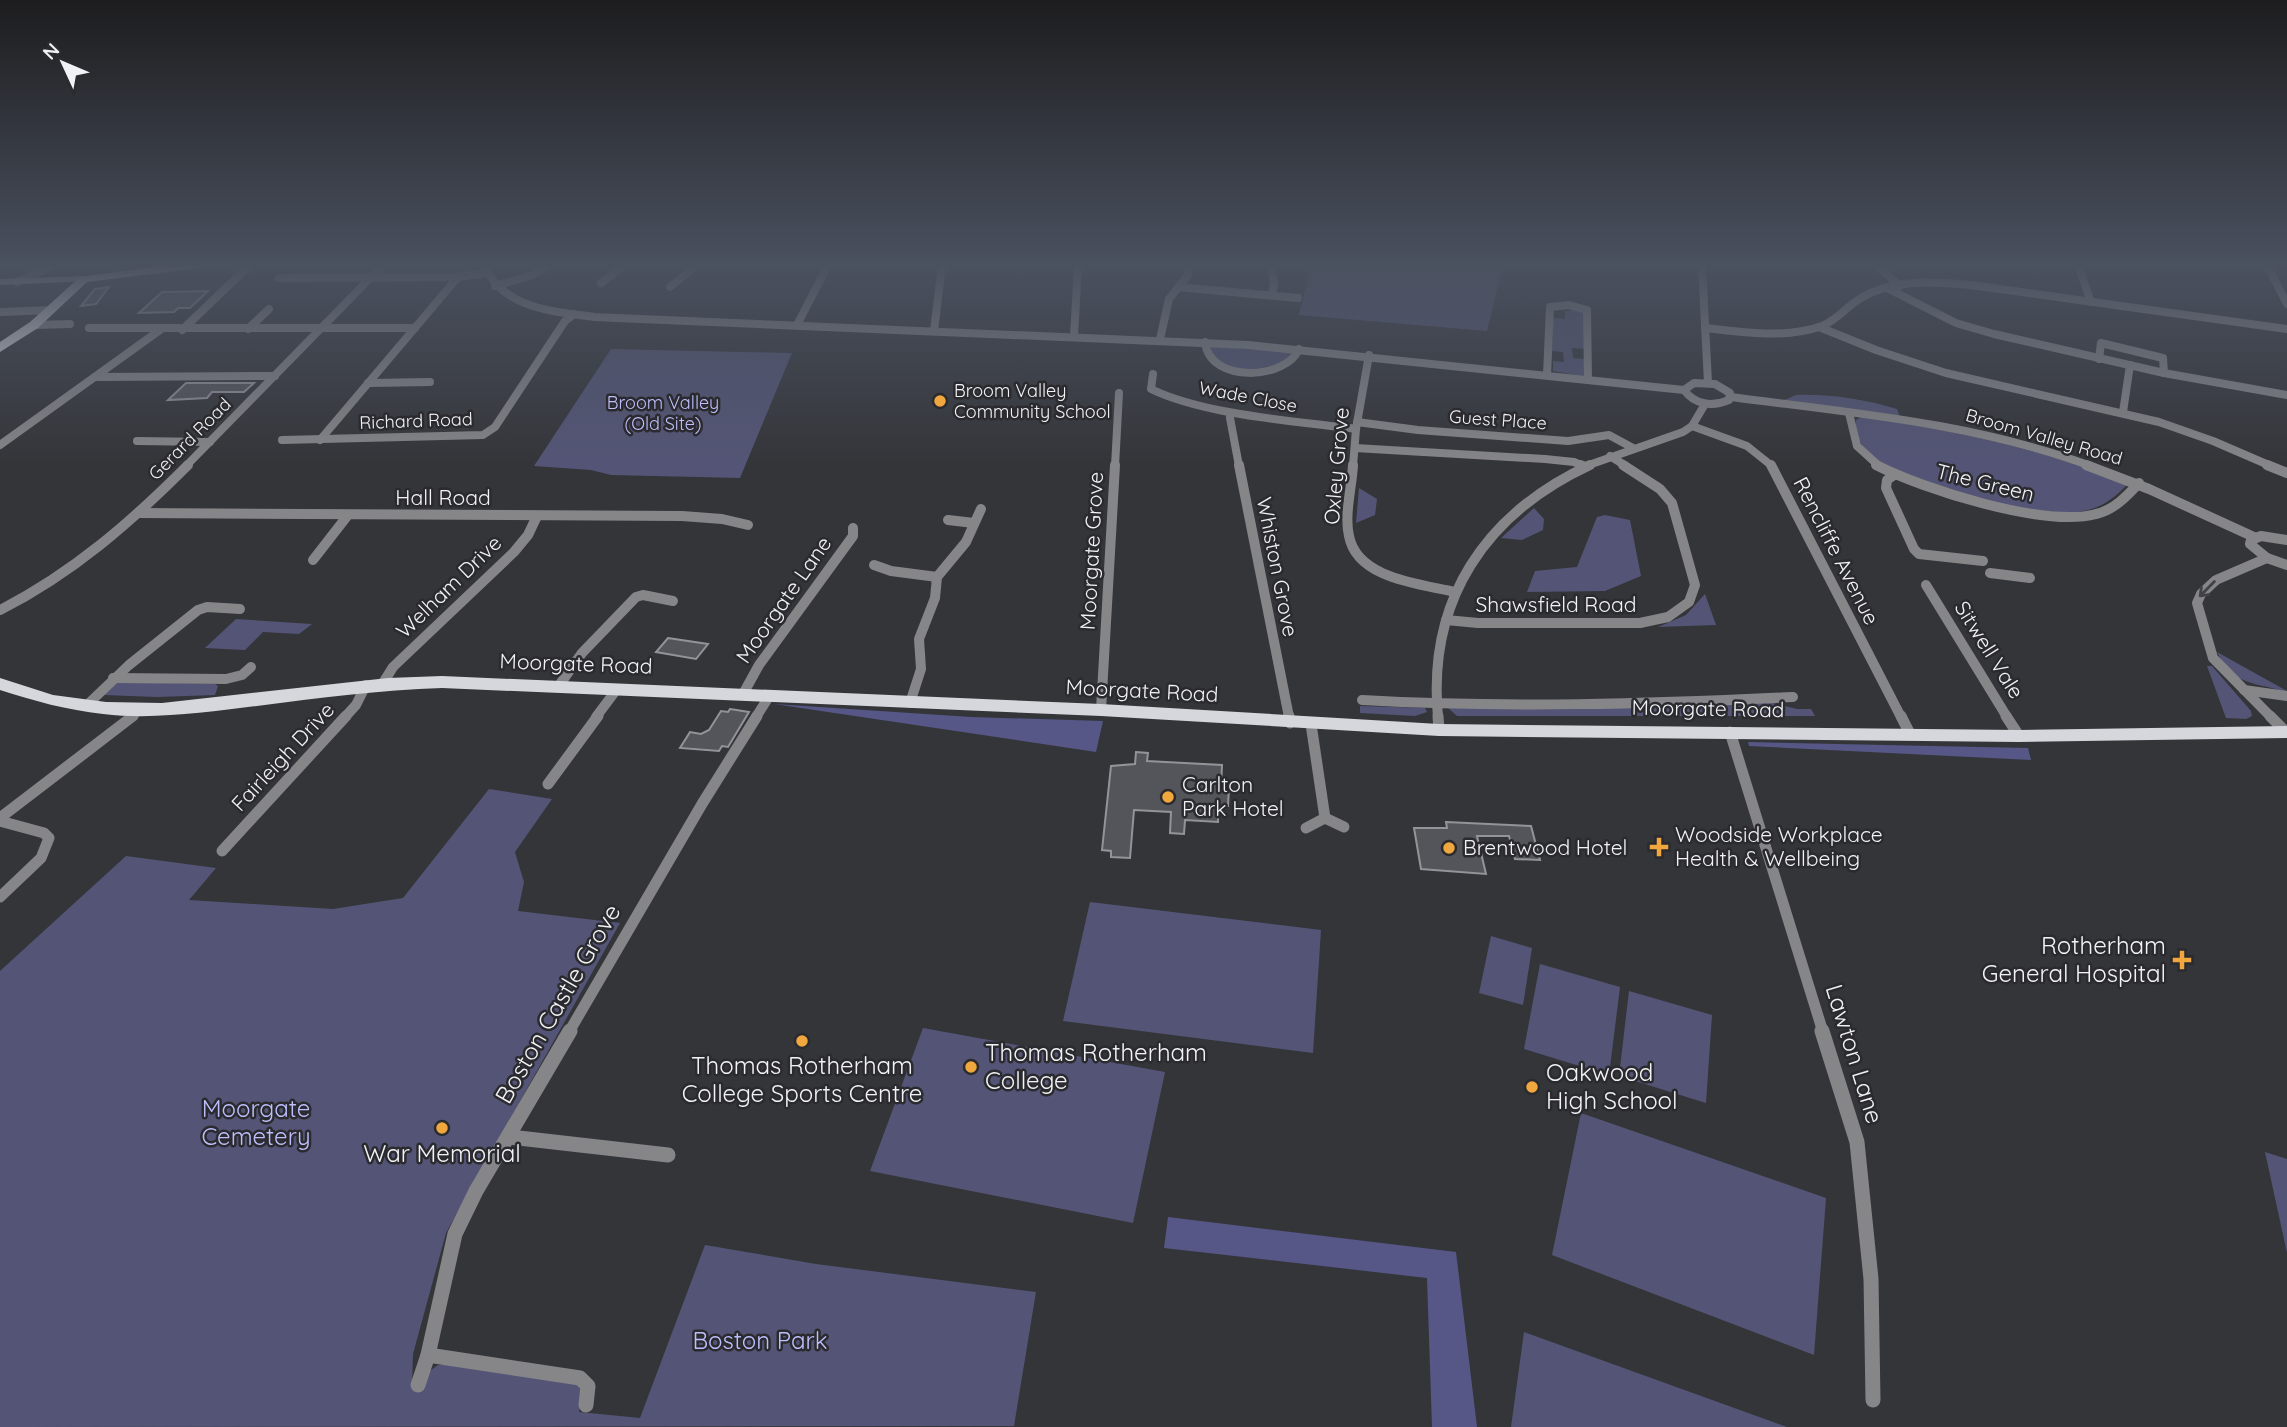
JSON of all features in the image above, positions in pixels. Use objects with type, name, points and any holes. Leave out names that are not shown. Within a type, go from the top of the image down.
[{"type":"main road","points":[[0,348],[24,332]]},
{"type":"main road","name":"Moorgate Road","points":[[0,684],[29,694],[86,705],[141,709],[217,705],[374,684],[558,687],[770,695],[1101,710],[1439,730],[2019,736],[2287,732]]},
{"type":"street","points":[[0,445],[158,332]]},
{"type":"street","name":"Gerard Road","points":[[0,610],[76,568],[138,513],[318,332]]},
{"type":"street","points":[[320,440],[412,332]]},
{"type":"street","name":"Richard Road","points":[[282,440],[483,435],[495,427],[558,332]]},
{"type":"street","points":[[951,332],[1160,339],[1299,348],[1684,390]]},
{"type":"street","points":[[1074,332],[1074,336]]},
{"type":"street","points":[[1160,339],[1161,332]]},
{"type":"street","points":[[1547,375],[1549,332]]},
{"type":"street","points":[[1587,332],[1588,379]]},
{"type":"street","points":[[1705,332],[1708,383]]},
{"type":"street","points":[[1751,332],[1781,332]]},
{"type":"street","points":[[1830,332],[1946,373],[2123,412],[2194,434],[2287,473]]},
{"type":"street","points":[[1990,332],[2164,373],[2287,395]]},
{"type":"street","points":[[1205,342],[1206,353],[1211,360],[1230,370],[1247,372],[1271,371],[1286,366],[1296,359],[1299,348]]},
{"type":"street","points":[[2099,359],[2101,343],[2162,357],[2164,373]]},
{"type":"street","name":"Oxley Grove","points":[[1369,355],[1356,425],[1348,534],[1351,549],[1362,560],[1380,570],[1455,592]]},
{"type":"street","points":[[2123,412],[2130,365]]},
{"type":"street","name":"Wade Close","points":[[1153,374],[1152,389],[1171,399],[1293,422],[1356,425]]},
{"type":"street","points":[[95,377],[275,376]]},
{"type":"street","points":[[368,383],[430,382]]},
{"type":"street","points":[[1708,383],[1726,390],[1731,397],[1720,404],[1705,404],[1688,397],[1684,390],[1689,384],[1708,383]]},
{"type":"street","name":"Moorgate Grove","points":[[1101,710],[1119,393]]},
{"type":"street","name":"Broom Valley Road","points":[[1731,397],[1926,423],[1980,433],[2069,457],[2139,483],[2254,537]]},
{"type":"street","points":[[1439,730],[1436,662],[1446,620],[1455,592],[1479,551],[1498,526],[1532,498],[1585,467],[1633,448],[1675,436],[1692,426],[1705,404]]},
{"type":"street","name":"The Green","points":[[1849,414],[1859,450],[1894,475],[2004,507],[2072,517],[2103,513],[2119,505],[2139,483]]},
{"type":"street","name":"Whiston Grove","points":[[1230,418],[1290,723]]},
{"type":"street","name":"Guest Place","points":[[1356,425],[1568,441],[1609,435],[1633,448]]},
{"type":"street","name":"Rencliffe Avenue","points":[[1692,426],[1739,442],[1759,453],[1774,468],[1909,734]]},
{"type":"street","points":[[137,441],[210,442]]},
{"type":"street","points":[[1355,448],[1545,459],[1574,462],[1585,467]]},
{"type":"street","name":"Shawsfield Road","points":[[1446,620],[1462,623],[1640,623],[1668,617],[1689,602],[1695,585],[1672,503],[1660,489],[1610,456]]},
{"type":"street","points":[[1894,475],[1887,480],[1886,488],[1914,549],[1926,556],[1987,559],[1992,576],[2030,578]]},
{"type":"street","points":[[910,703],[921,669],[919,639],[935,598],[937,577],[966,542],[981,509]]},
{"type":"street","name":"Hall Road","points":[[138,513],[704,516],[748,525]]},
{"type":"street","points":[[313,560],[348,515]]},
{"type":"street","name":"Welham Drive","points":[[374,684],[514,552],[528,535],[537,516]]},
{"type":"street","points":[[948,520],[974,523]]},
{"type":"street","name":"Moorgate Lane","points":[[743,694],[759,665],[853,536],[853,528]]},
{"type":"street","points":[[2287,540],[2270,536],[2254,537],[2251,540],[2253,548],[2267,558],[2287,565]]},
{"type":"street","points":[[2267,558],[2213,582],[2203,589],[2197,603],[2213,657],[2287,732]]},
{"type":"street","points":[[874,565],[900,573],[937,577]]},
{"type":"street","name":"Sitwell Vale","points":[[1926,585],[2019,736]]},
{"type":"street","points":[[558,687],[582,653],[636,597],[643,595],[673,601]]},
{"type":"street","points":[[86,705],[113,678],[198,610],[207,607],[240,609]]},
{"type":"street","points":[[113,678],[226,680],[242,675],[251,667]]},
{"type":"street","name":"Fairleigh Drive","points":[[222,851],[374,684]]},
{"type":"street","points":[[548,784],[617,689]]},
{"type":"street","points":[[2244,690],[2287,696]]},
{"type":"street","name":"Boston Castle Grove","points":[[418,1385],[428,1355],[455,1234],[476,1191],[510,1137],[702,804],[770,695]]},
{"type":"street","name":"Moorgate Road","points":[[1362,700],[1436,704],[1684,702],[1793,696]]},
{"type":"street","points":[[0,820],[141,709]]},
{"type":"street","points":[[1311,724],[1325,818]]},
{"type":"street","name":"Lawton Lane","points":[[1730,732],[1857,1142],[1871,1279],[1873,1400]]},
{"type":"street","points":[[1325,818],[1345,827]]},
{"type":"street","points":[[1306,828],[1325,818]]},
{"type":"street","points":[[0,820],[44,833],[49,838],[41,858],[0,897]]},
{"type":"street","points":[[510,1137],[668,1155]]},
{"type":"street","points":[[428,1355],[580,1378],[589,1388],[586,1405]]},
{"type":"green space","points":[[1553,332],[1585,332],[1585,349],[1572,348],[1573,358],[1584,359],[1585,375],[1553,371],[1553,361],[1564,362],[1563,352],[1552,351]]},
{"type":"green space","points":[[1209,347],[1292,352],[1288,361],[1241,369],[1212,358]]},
{"type":"green space","name":"Broom Valley (Old Site)","points":[[611,349],[792,353],[740,478],[611,475],[591,470],[534,466]]},
{"type":"green space","points":[[1796,395],[1834,396],[1872,402],[1897,409],[1900,417],[1782,401]]},
{"type":"green space","points":[[1861,417],[1929,428],[2030,450],[2128,484],[2107,502],[2083,511],[2035,510],[1971,497],[1909,477],[1885,466],[1868,454],[1860,443],[1856,429],[1856,420]]},
{"type":"green space","points":[[1359,488],[1377,499],[1375,515],[1356,523]]},
{"type":"green space","points":[[1534,508],[1544,519],[1543,530],[1522,540],[1501,538]]},
{"type":"green space","points":[[1605,515],[1630,520],[1641,576],[1605,591],[1527,592],[1535,571],[1577,567],[1597,517]]},
{"type":"green space","points":[[1705,594],[1716,625],[1658,627],[1686,615]]},
{"type":"green space","points":[[236,619],[312,624],[299,634],[263,632],[245,650],[205,648]]},
{"type":"green space","points":[[2217,652],[2287,693],[2239,678],[2224,664]]},
{"type":"green space","points":[[2207,666],[2212,666],[2251,711],[2252,716],[2246,719],[2226,718]]},
{"type":"green space","points":[[118,682],[218,686],[215,695],[104,695]]},
{"type":"green space","points":[[1769,702],[1797,709],[1811,709],[1815,716],[1457,716],[1448,708],[1639,708]]},
{"type":"green space","points":[[1360,706],[1425,708],[1427,712],[1415,716],[1360,713]]},
{"type":"green space","name":"Moorgate Cemetery","points":[[489,789],[552,799],[515,852],[524,882],[518,911],[620,923],[446,1233],[413,1354],[412,1384],[438,1365],[449,1364],[575,1383],[583,1392],[579,1412],[640,1418],[705,1245],[816,1264],[1036,1292],[1014,1426],[0,1427],[0,971],[126,856],[216,868],[189,900],[333,909],[403,898]]},
{"type":"green space","points":[[1090,902],[1321,930],[1313,1053],[1063,1021]]},
{"type":"green space","points":[[1491,936],[1532,948],[1523,1005],[1479,993]]},
{"type":"green space","points":[[1540,964],[1620,987],[1609,1075],[1524,1049]]},
{"type":"green space","points":[[1629,991],[1712,1015],[1706,1103],[1619,1076]]},
{"type":"green space","points":[[923,1028],[1165,1072],[1133,1223],[870,1171]]},
{"type":"green space","points":[[1581,1113],[1826,1198],[1814,1355],[1552,1255]]},
{"type":"green space","points":[[2265,1152],[2287,1159],[2287,1253]]},
{"type":"green space","points":[[1524,1332],[1787,1427],[1511,1427]]},
{"type":"shaded area","points":[[774,704],[971,717],[1103,721],[1096,752]]},
{"type":"shaded area","points":[[1748,742],[2028,748],[2031,760],[1749,746]]},
{"type":"shaded area","points":[[1168,1217],[1456,1252],[1477,1427],[1432,1427],[1427,1278],[1164,1248]]},
{"type":"building","points":[[186,383],[254,383],[244,392],[212,392],[207,398],[168,400]]},
{"type":"building","points":[[668,638],[708,644],[696,659],[656,652]]},
{"type":"building","points":[[730,709],[749,712],[728,747],[722,746],[719,751],[680,748],[690,732],[701,734],[709,730],[721,711],[728,712]]},
{"type":"building","name":"Carlton Park Hotel","points":[[1136,752],[1148,753],[1147,761],[1222,765],[1221,787],[1229,787],[1228,806],[1218,806],[1218,822],[1185,820],[1184,834],[1170,833],[1171,812],[1134,810],[1130,858],[1111,857],[1111,851],[1102,850],[1111,766],[1135,764]]},
{"type":"building","name":"Brentwood Hotel","points":[[1446,822],[1531,826],[1540,860],[1515,859],[1509,836],[1477,836],[1486,874],[1421,869],[1414,828],[1447,828]]},
{"type":"place","name":"Broom Valley Community School","points":[[940,401]]},
{"type":"place","name":"Carlton Park Hotel","points":[[1168,797]]},
{"type":"place","name":"Woodside Workplace Health & Wellbeing","points":[[1659,847]]},
{"type":"place","name":"Brentwood Hotel","points":[[1449,848]]},
{"type":"place","name":"Rotherham General Hospital","points":[[2182,960]]},
{"type":"place","name":"Thomas Rotherham College Sports Centre","points":[[802,1041]]},
{"type":"place","name":"Thomas Rotherham College","points":[[971,1067]]},
{"type":"place","name":"Oakwood High School","points":[[1532,1087]]},
{"type":"place","name":"War Memorial","points":[[442,1128]]},
{"type":"park label","name":"Boston Park","points":[[760,1341]]}]
